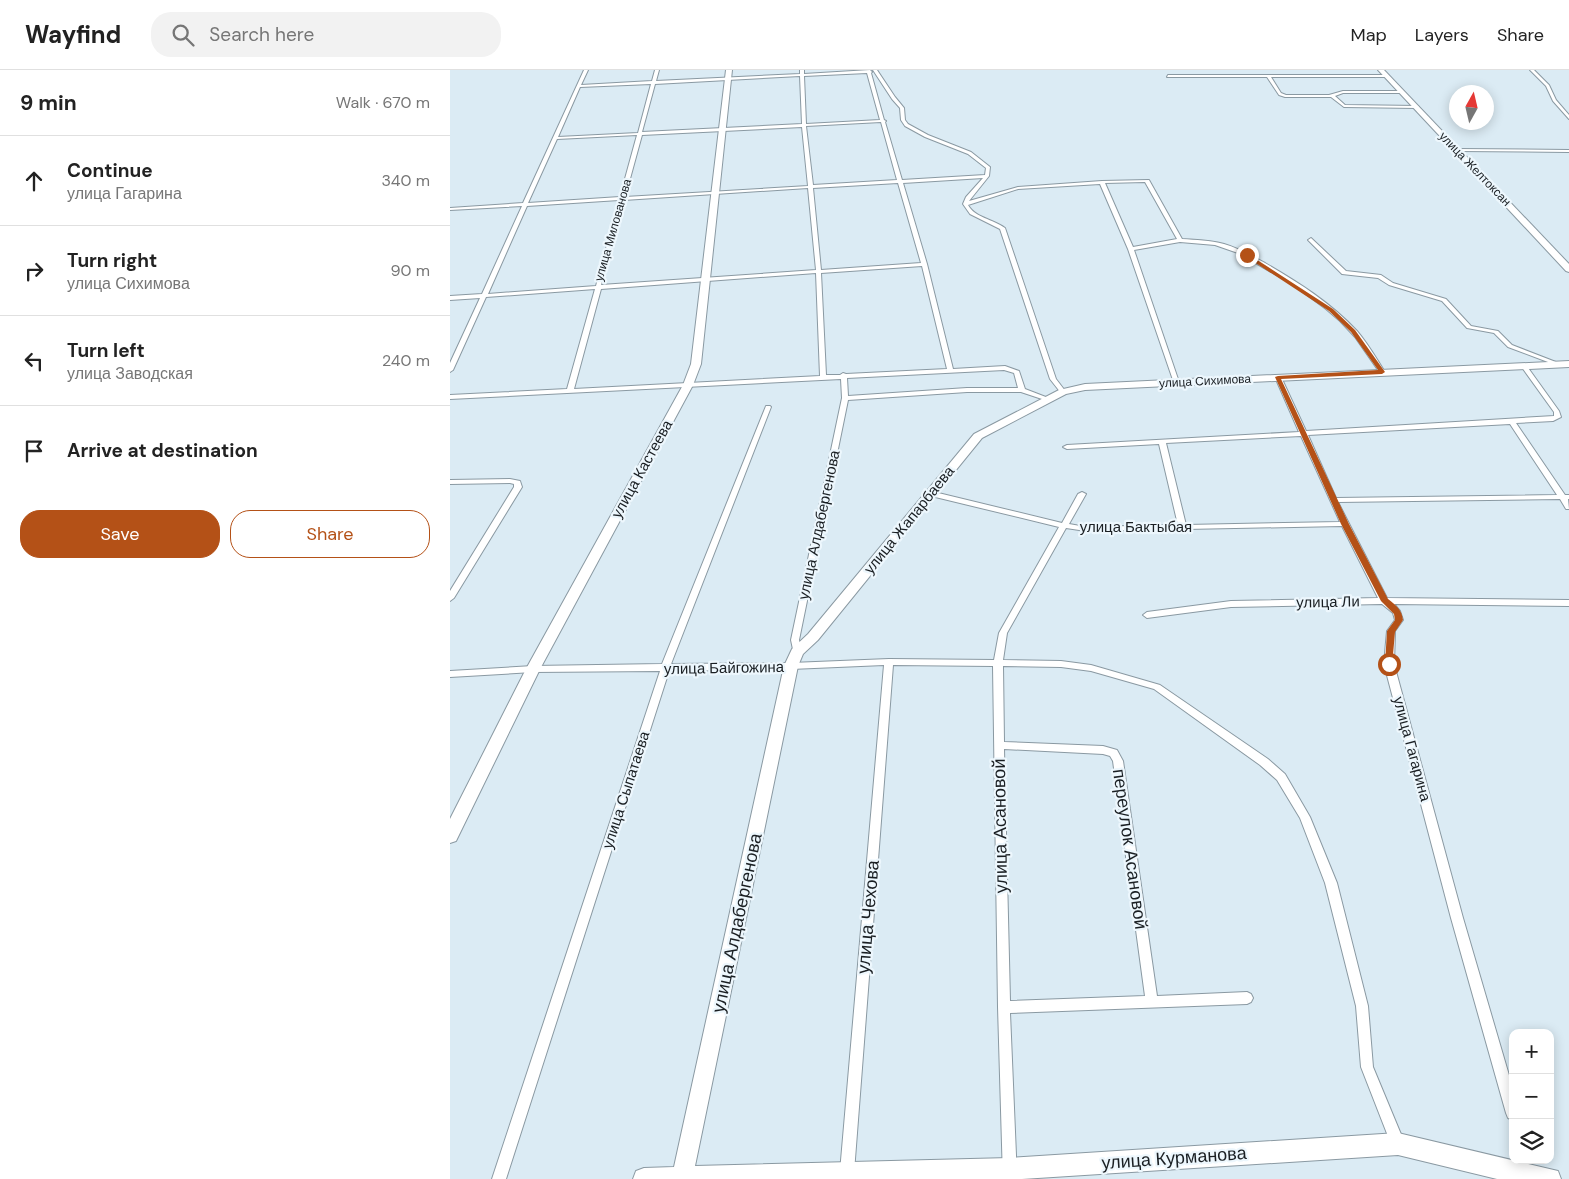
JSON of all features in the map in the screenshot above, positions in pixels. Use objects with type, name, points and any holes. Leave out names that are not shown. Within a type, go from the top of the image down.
[{"type":"street","points":[[450,370],[524,205],[557,138],[586,70]]},
{"type":"street","name":"улица Милованова","points":[[570,390],[657,70]]},
{"type":"street","points":[[875,70],[893,98],[902,108],[906,126],[975,156],[988,168],[987,176],[965,204]]},
{"type":"street","points":[[1237,70],[1239,76]]},
{"type":"street","points":[[1309,70],[1313,76]]},
{"type":"street","points":[[1532,70],[1548,86],[1554,100],[1569,118]]},
{"type":"street","points":[[580,86],[654,82],[728,74],[869,71],[924,264],[950,370]]},
{"type":"street","points":[[802,72],[804,125],[818,271],[823,376]]},
{"type":"street","points":[[1168,76],[1313,76],[1384,73]]},
{"type":"street","name":"улица Желтоксан","points":[[1384,73],[1569,269]]},
{"type":"street","name":"улица Кастеева","points":[[450,836],[533,669],[688,385],[696,364],[728,74]]},
{"type":"street","points":[[1268,76],[1282,95],[1333,96],[1343,92],[1402,92]]},
{"type":"street","points":[[1333,96],[1344,106],[1417,107]]},
{"type":"street","points":[[557,138],[884,121]]},
{"type":"street","points":[[1458,150],[1569,151]]},
{"type":"street","points":[[450,209],[987,176]]},
{"type":"street","points":[[965,204],[1018,188],[1147,181],[1180,240]]},
{"type":"street","points":[[1102,182],[1131,249],[1176,382]]},
{"type":"street","points":[[965,204],[968,210],[974,214],[1002,228],[1053,379],[1063,392]]},
{"type":"street","points":[[1131,249],[1180,240],[1224,246],[1247,255],[1331,310],[1353,331],[1382,372]]},
{"type":"street","points":[[1311,240],[1344,273],[1378,276],[1391,284],[1444,300],[1469,327],[1496,332],[1510,346],[1558,364]]},
{"type":"street","points":[[450,298],[924,264]]},
{"type":"street","name":"улица Сихимова","points":[[1048,399],[1063,392],[1084,387],[1569,364]]},
{"type":"street","points":[[1067,447],[1303,435],[1512,422],[1558,417],[1558,412],[1524,366]]},
{"type":"street","points":[[450,397],[823,376],[1005,368],[1017,372],[1022,390]]},
{"type":"street","name":"улица Алдабергенова","points":[[682,1178],[794,659],[795,640],[844,398],[845,383],[843,375]]},
{"type":"street","name":"улица Гагарина","points":[[1278,377],[1345,524],[1384,601],[1395,608],[1398,614],[1399,620],[1391,631],[1389,664],[1457,918],[1509,1099]]},
{"type":"street","points":[[844,398],[967,390],[1022,390],[1048,399]]},
{"type":"street","name":"улица Жапарбаева","points":[[794,659],[978,436],[1048,399]]},
{"type":"street","name":"улица Сыпатаева","points":[[499,1179],[665,669],[768,407]]},
{"type":"street","points":[[1512,422],[1566,497],[1569,507]]},
{"type":"street","points":[[1162,442],[1183,528]]},
{"type":"street","points":[[450,482],[510,481],[517,483],[518,487],[450,598]]},
{"type":"street","name":"улица Бактыбая","points":[[930,493],[1062,526],[1086,528],[1345,524]]},
{"type":"street","name":"улица Асановой","points":[[1010,1174],[1004,1007],[998,663],[1003,633],[1062,526],[1082,494]]},
{"type":"street","points":[[1333,500],[1566,497]]},
{"type":"street","name":"улица Ли","points":[[1147,615],[1231,604],[1384,601],[1569,603]]},
{"type":"street","name":"улица Байгожина","points":[[450,674],[533,669],[665,669],[794,659],[1061,664],[1091,668],[1156,687],[1264,762],[1281,777],[1305,817],[1331,883],[1362,1006],[1367,1067],[1398,1144]]},
{"type":"street","name":"улица Чехова","points":[[847,1172],[889,662]]},
{"type":"street","name":"переулок Асановой","points":[[999,745],[1103,750],[1113,753],[1118,761],[1152,1000]]},
{"type":"street","points":[[1004,1007],[1152,1000],[1247,998]]},
{"type":"street","name":"улица Курманова","points":[[644,1179],[847,1172],[1010,1174],[1398,1144],[1550,1179]]},
{"type":"route","points":[[1247,255],[1331,310],[1353,331],[1382,372],[1278,377],[1345,524],[1384,601],[1395,608],[1398,614],[1399,620],[1391,631],[1389,664]]}]
